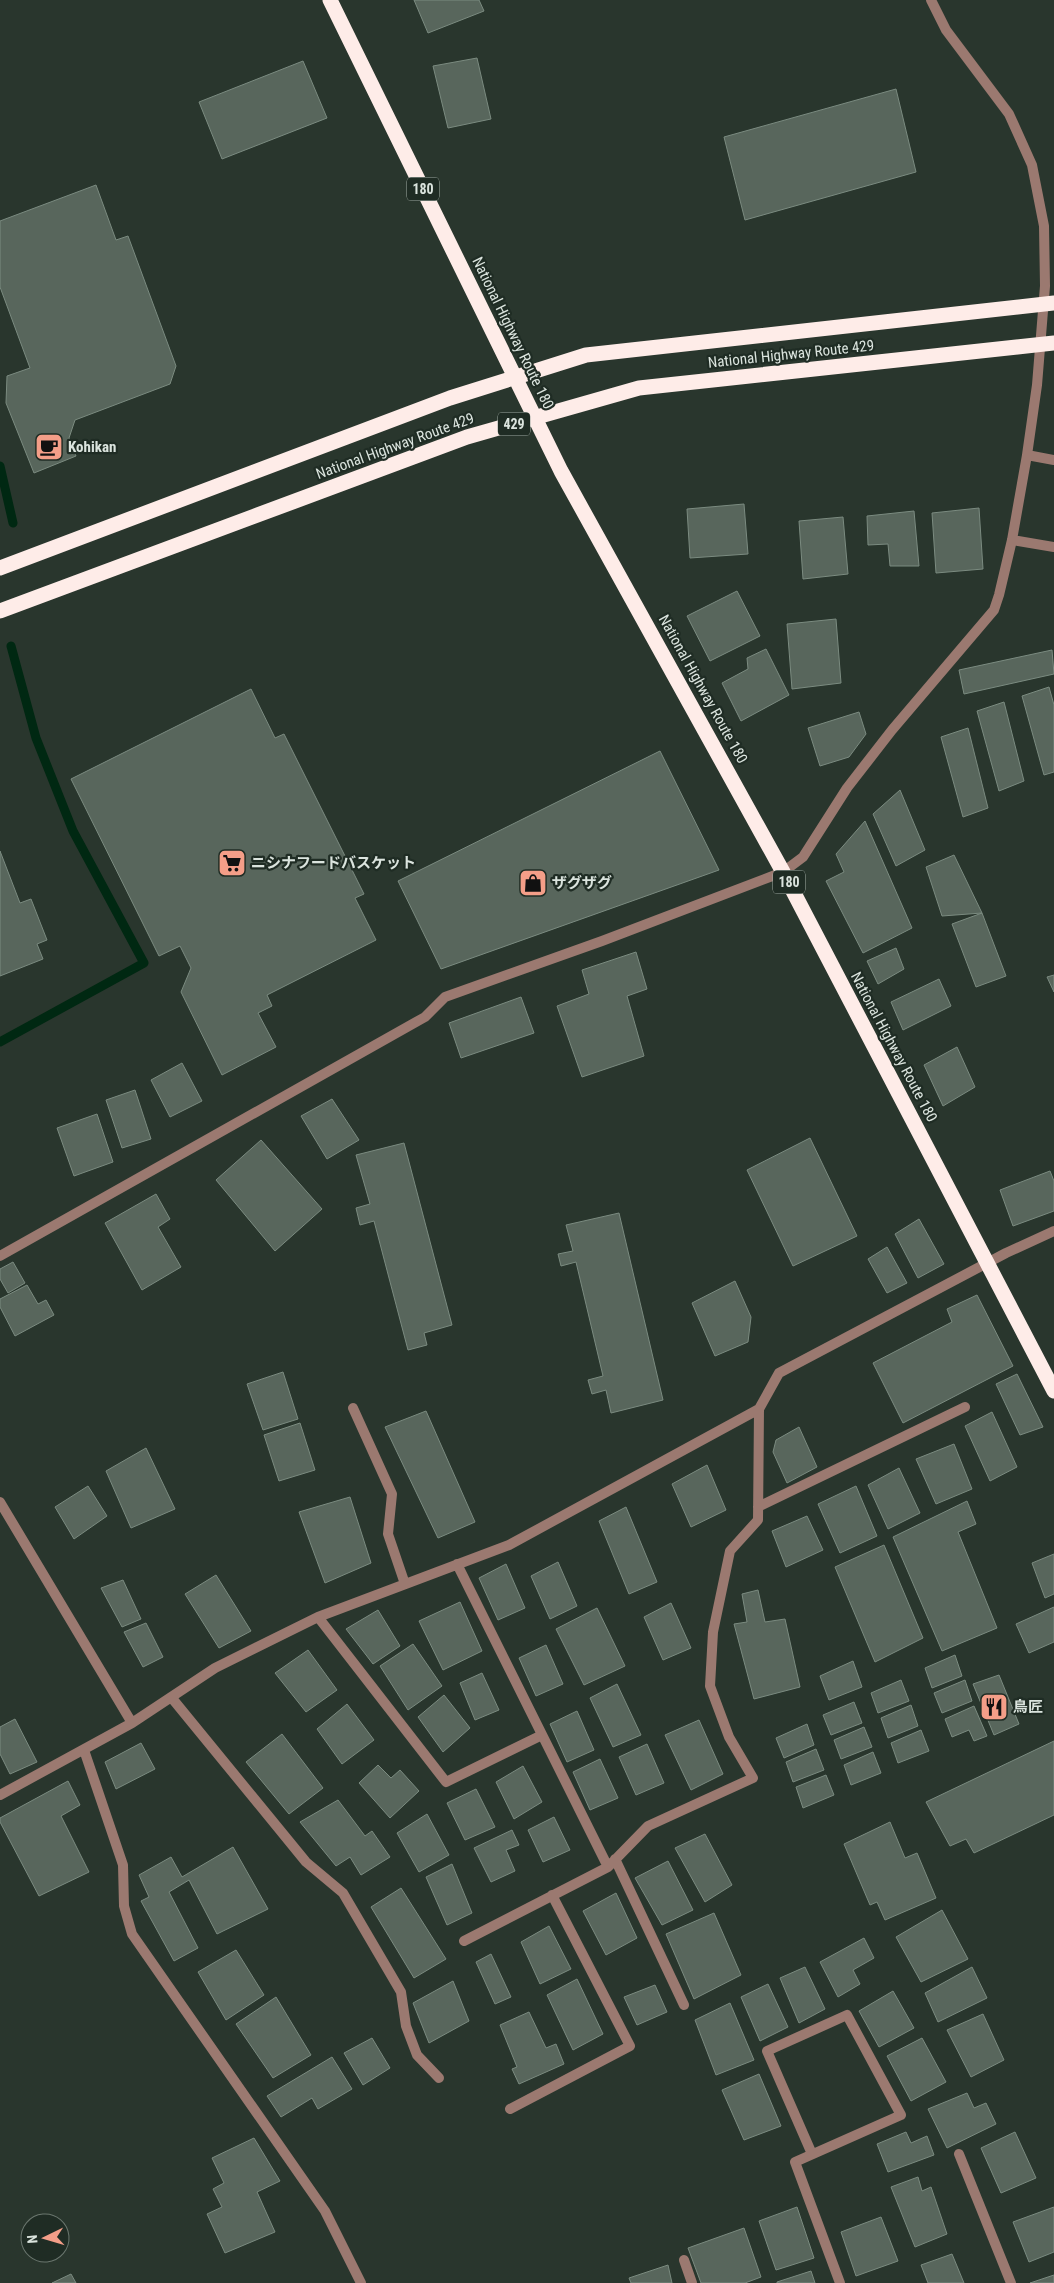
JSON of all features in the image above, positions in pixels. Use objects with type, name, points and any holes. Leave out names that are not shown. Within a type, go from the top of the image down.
[{"type":"highway","name":"National Highway Route 180","points":[[330,0],[561,471],[783,872],[1054,1391]]},
{"type":"highway","name":"National Highway Route 429","points":[[0,568],[441,402],[586,355],[1049,304]]},
{"type":"highway","name":"National Highway Route 429","points":[[0,611],[467,437],[639,388],[1047,344]]},
{"type":"street","points":[[0,1256],[425,1016],[445,997],[602,941],[783,872],[802,857],[847,788],[892,730],[994,610],[1012,540],[1047,344],[1049,304],[1045,286],[1044,226],[1032,164],[1009,114],[946,30],[932,0]]},
{"type":"street","points":[[1027,455],[1054,460]]},
{"type":"street","points":[[1012,540],[1054,547]]},
{"type":"street","points":[[464,1941],[608,1867],[648,1826],[753,1778],[729,1737],[710,1686],[713,1632],[730,1551],[758,1520],[759,1409],[779,1373],[987,1263],[1054,1231]]},
{"type":"street","points":[[758,1507],[966,1407]]},
{"type":"street","points":[[353,1408],[392,1494],[388,1534],[405,1584]]},
{"type":"street","points":[[0,1796],[132,1724],[215,1668],[318,1616],[509,1544],[759,1409]]},
{"type":"street","points":[[0,1502],[132,1724]]},
{"type":"street","points":[[457,1564],[608,1867]]},
{"type":"street","points":[[318,1616],[446,1782],[542,1735]]},
{"type":"street","points":[[172,1697],[306,1862],[343,1893],[401,1992],[406,2026],[417,2055],[439,2078]]},
{"type":"street","points":[[84,1750],[123,1865],[124,1906],[132,1934],[325,2211],[361,2283]]},
{"type":"street","points":[[616,1859],[684,2005]]},
{"type":"street","points":[[510,2109],[630,2046],[552,1895]]},
{"type":"street","points":[[812,2154],[767,2051],[847,2015],[901,2115],[795,2162],[840,2283]]},
{"type":"street","points":[[959,2154],[1011,2283]]},
{"type":"street","points":[[684,2260],[692,2283]]},
{"type":"building","points":[[414,0],[479,0],[484,11],[428,33]]},
{"type":"building","points":[[477,58],[491,119],[448,128],[433,66]]},
{"type":"building","points":[[303,61],[327,118],[222,159],[199,102]]},
{"type":"building","points":[[896,89],[916,172],[745,220],[724,137]]},
{"type":"building","points":[[96,185],[116,240],[128,236],[176,366],[170,384],[75,420],[69,438],[76,456],[34,473],[6,403],[7,376],[30,368],[0,287],[0,221]]},
{"type":"building","points":[[744,504],[748,554],[690,558],[687,509]]},
{"type":"building","points":[[979,508],[983,569],[936,573],[932,513]]},
{"type":"building","points":[[914,511],[919,566],[890,566],[888,544],[868,545],[867,516]]},
{"type":"building","points":[[843,517],[848,574],[803,579],[799,521]]},
{"type":"building","points":[[737,591],[760,636],[710,661],[687,616]]},
{"type":"building","points":[[836,619],[841,683],[792,689],[787,624]]},
{"type":"building","points":[[766,649],[789,695],[741,721],[722,683],[748,669],[747,658]]},
{"type":"building","points":[[1052,650],[1054,674],[964,694],[959,670]]},
{"type":"building","points":[[1049,687],[1054,705],[1054,772],[1044,775],[1022,696]]},
{"type":"building","points":[[251,689],[275,738],[284,734],[364,894],[355,898],[376,940],[267,995],[272,1006],[258,1013],[276,1047],[222,1075],[181,992],[191,968],[180,946],[159,956],[71,779]]},
{"type":"building","points":[[1004,702],[1024,781],[999,791],[977,711]]},
{"type":"building","points":[[859,712],[866,734],[849,757],[820,766],[808,728]]},
{"type":"building","points":[[968,728],[988,808],[963,817],[941,737]]},
{"type":"building","points":[[660,751],[719,870],[441,969],[398,881]]},
{"type":"building","points":[[900,790],[925,850],[896,866],[873,814]]},
{"type":"building","points":[[865,821],[912,928],[863,953],[826,881],[844,872],[836,854]]},
{"type":"building","points":[[0,851],[20,903],[31,899],[47,940],[37,944],[43,959],[0,976]]},
{"type":"building","points":[[954,855],[982,913],[942,916],[926,867]]},
{"type":"building","points":[[982,913],[1006,976],[976,987],[952,924]]},
{"type":"building","points":[[896,948],[904,969],[878,984],[867,961]]},
{"type":"building","points":[[636,952],[647,989],[627,996],[644,1056],[582,1077],[557,1006],[589,994],[582,970]]},
{"type":"building","points":[[1054,975],[1054,992],[1047,977]]},
{"type":"building","points":[[939,979],[951,1006],[903,1030],[891,1002]]},
{"type":"building","points":[[521,997],[534,1033],[461,1058],[449,1023]]},
{"type":"building","points":[[957,1047],[975,1087],[943,1106],[924,1065]]},
{"type":"building","points":[[182,1063],[202,1101],[170,1117],[151,1080]]},
{"type":"building","points":[[135,1090],[151,1139],[122,1148],[106,1100]]},
{"type":"building","points":[[332,1099],[359,1140],[327,1159],[301,1116]]},
{"type":"building","points":[[97,1114],[113,1162],[74,1176],[57,1128]]},
{"type":"building","points":[[810,1138],[857,1236],[793,1266],[747,1170]]},
{"type":"building","points":[[261,1140],[322,1209],[275,1251],[216,1180]]},
{"type":"building","points":[[404,1143],[452,1325],[424,1333],[427,1345],[408,1350],[374,1221],[360,1225],[356,1208],[370,1204],[356,1155]]},
{"type":"building","points":[[1050,1171],[1054,1181],[1054,1211],[1013,1226],[1000,1190]]},
{"type":"building","points":[[156,1194],[170,1219],[158,1227],[181,1267],[142,1290],[105,1223]]},
{"type":"building","points":[[619,1213],[663,1400],[611,1413],[606,1390],[592,1394],[588,1380],[603,1376],[576,1262],[561,1266],[558,1254],[573,1251],[566,1225]]},
{"type":"building","points":[[919,1219],[944,1264],[918,1278],[895,1234]]},
{"type":"building","points":[[887,1247],[907,1283],[887,1293],[868,1259]]},
{"type":"building","points":[[13,1262],[25,1283],[8,1293],[0,1279],[0,1269]]},
{"type":"building","points":[[735,1281],[751,1317],[748,1342],[715,1356],[692,1303]]},
{"type":"building","points":[[27,1285],[38,1304],[46,1300],[54,1315],[15,1336],[0,1307],[0,1299]]},
{"type":"building","points":[[977,1295],[1013,1366],[903,1423],[873,1363],[952,1322],[947,1309]]},
{"type":"building","points":[[283,1372],[298,1419],[263,1430],[247,1384]]},
{"type":"building","points":[[1017,1374],[1043,1427],[1020,1435],[996,1384]]},
{"type":"building","points":[[426,1411],[475,1522],[438,1538],[385,1427]]},
{"type":"building","points":[[992,1412],[1017,1467],[990,1481],[965,1426]]},
{"type":"building","points":[[300,1423],[315,1470],[279,1481],[264,1435]]},
{"type":"building","points":[[799,1427],[817,1467],[787,1483],[773,1452],[776,1440]]},
{"type":"building","points":[[954,1444],[972,1489],[936,1504],[916,1459]]},
{"type":"building","points":[[146,1448],[175,1509],[131,1528],[106,1471]]},
{"type":"building","points":[[707,1465],[726,1510],[691,1527],[672,1484]]},
{"type":"building","points":[[899,1468],[920,1513],[888,1529],[868,1485]]},
{"type":"building","points":[[88,1486],[107,1516],[74,1539],[55,1507]]},
{"type":"building","points":[[856,1486],[877,1536],[840,1553],[818,1504]]},
{"type":"building","points":[[350,1497],[371,1563],[325,1583],[299,1512]]},
{"type":"building","points":[[967,1501],[976,1524],[958,1532],[997,1628],[942,1651],[893,1537]]},
{"type":"building","points":[[626,1507],[657,1582],[629,1594],[599,1521]]},
{"type":"building","points":[[807,1516],[823,1550],[786,1567],[772,1531]]},
{"type":"building","points":[[884,1545],[923,1638],[875,1662],[835,1567]]},
{"type":"building","points":[[1054,1554],[1054,1594],[1045,1598],[1032,1563]]},
{"type":"building","points":[[558,1562],[577,1606],[550,1619],[531,1576]]},
{"type":"building","points":[[506,1564],[525,1608],[498,1620],[479,1578]]},
{"type":"building","points":[[216,1575],[251,1631],[219,1648],[185,1594]]},
{"type":"building","points":[[123,1580],[141,1619],[122,1627],[101,1588]]},
{"type":"building","points":[[758,1590],[765,1622],[785,1619],[800,1687],[754,1699],[734,1624],[747,1622],[742,1594]]},
{"type":"building","points":[[460,1602],[482,1651],[443,1670],[419,1621]]},
{"type":"building","points":[[671,1603],[691,1648],[663,1660],[644,1617]]},
{"type":"building","points":[[1054,1607],[1054,1642],[1029,1653],[1016,1624]]},
{"type":"building","points":[[597,1608],[625,1666],[584,1685],[556,1629]]},
{"type":"building","points":[[378,1610],[400,1646],[373,1664],[346,1629]]},
{"type":"building","points":[[146,1623],[163,1657],[143,1667],[124,1632]]},
{"type":"building","points":[[413,1644],[442,1686],[408,1710],[380,1666]]},
{"type":"building","points":[[546,1645],[563,1684],[536,1696],[519,1658]]},
{"type":"building","points":[[308,1650],[337,1690],[306,1712],[275,1673]]},
{"type":"building","points":[[955,1655],[962,1676],[932,1688],[925,1668]]},
{"type":"building","points":[[853,1661],[862,1687],[829,1700],[820,1676]]},
{"type":"building","points":[[482,1673],[499,1710],[475,1720],[460,1683]]},
{"type":"building","points":[[999,1675],[1019,1724],[994,1735],[973,1684]]},
{"type":"building","points":[[901,1680],[909,1701],[878,1713],[871,1693]]},
{"type":"building","points":[[965,1680],[972,1701],[942,1713],[934,1693]]},
{"type":"building","points":[[617,1684],[641,1735],[613,1747],[590,1698]]},
{"type":"building","points":[[444,1695],[470,1728],[443,1752],[418,1717]]},
{"type":"building","points":[[854,1702],[862,1723],[831,1735],[823,1715]]},
{"type":"building","points":[[347,1704],[374,1740],[342,1764],[317,1729]]},
{"type":"building","points":[[911,1705],[918,1726],[888,1738],[881,1718]]},
{"type":"building","points":[[974,1706],[987,1736],[974,1741],[969,1730],[952,1737],[945,1719]]},
{"type":"building","points":[[577,1711],[594,1750],[567,1762],[550,1724]]},
{"type":"building","points":[[15,1719],[37,1762],[10,1774],[0,1754],[0,1727]]},
{"type":"building","points":[[699,1720],[723,1774],[691,1790],[665,1735]]},
{"type":"building","points":[[807,1724],[814,1745],[784,1758],[776,1738]]},
{"type":"building","points":[[864,1727],[872,1747],[841,1759],[834,1740]]},
{"type":"building","points":[[921,1730],[929,1751],[898,1763],[891,1743]]},
{"type":"building","points":[[282,1734],[323,1788],[289,1814],[246,1762]]},
{"type":"building","points":[[1054,1741],[1054,1815],[974,1853],[966,1839],[950,1846],[926,1802]]},
{"type":"building","points":[[141,1743],[155,1769],[116,1789],[105,1762]]},
{"type":"building","points":[[647,1744],[664,1783],[636,1795],[619,1757]]},
{"type":"building","points":[[816,1749],[824,1770],[793,1782],[786,1762]]},
{"type":"building","points":[[873,1752],[881,1773],[851,1785],[844,1765]]},
{"type":"building","points":[[600,1759],[618,1798],[590,1810],[573,1772]]},
{"type":"building","points":[[378,1765],[391,1778],[400,1770],[419,1791],[390,1818],[359,1783]]},
{"type":"building","points":[[523,1766],[542,1802],[514,1819],[496,1782]]},
{"type":"building","points":[[826,1775],[834,1795],[803,1808],[796,1787]]},
{"type":"building","points":[[68,1781],[80,1805],[61,1816],[89,1872],[39,1896],[0,1822],[0,1818]]},
{"type":"building","points":[[476,1789],[495,1827],[465,1840],[447,1803]]},
{"type":"building","points":[[338,1800],[365,1836],[372,1831],[390,1857],[361,1875],[350,1857],[336,1866],[300,1822]]},
{"type":"building","points":[[427,1814],[449,1855],[419,1872],[397,1833]]},
{"type":"building","points":[[554,1817],[570,1850],[543,1862],[528,1830]]},
{"type":"building","points":[[890,1822],[905,1858],[917,1853],[936,1898],[885,1920],[877,1902],[870,1905],[844,1844]]},
{"type":"building","points":[[512,1830],[519,1845],[506,1850],[515,1871],[491,1882],[474,1848]]},
{"type":"building","points":[[705,1834],[732,1885],[705,1902],[675,1848]]},
{"type":"building","points":[[233,1847],[268,1909],[217,1934],[189,1880],[169,1892],[198,1948],[174,1961],[141,1901],[149,1897],[139,1875],[171,1857],[182,1877]]},
{"type":"building","points":[[668,1861],[693,1910],[662,1925],[635,1878]]},
{"type":"building","points":[[452,1864],[472,1913],[447,1925],[426,1877]]},
{"type":"building","points":[[401,1888],[446,1959],[414,1978],[371,1907]]},
{"type":"building","points":[[616,1893],[637,1938],[606,1955],[583,1911]]},
{"type":"building","points":[[942,1910],[968,1959],[921,1982],[896,1937]]},
{"type":"building","points":[[714,1913],[741,1975],[694,1999],[666,1934]]},
{"type":"building","points":[[549,1926],[571,1969],[540,1984],[521,1942]]},
{"type":"building","points":[[864,1938],[874,1958],[853,1970],[860,1984],[838,1997],[820,1962]]},
{"type":"building","points":[[236,1950],[264,1995],[226,2020],[198,1972]]},
{"type":"building","points":[[491,1954],[511,1997],[495,2004],[476,1962]]},
{"type":"building","points":[[805,1967],[825,2009],[799,2023],[780,1978]]},
{"type":"building","points":[[972,1967],[987,1998],[938,2022],[925,1993]]},
{"type":"building","points":[[577,1979],[603,2034],[573,2050],[547,1995]]},
{"type":"building","points":[[453,1981],[469,2021],[429,2043],[413,2003]]},
{"type":"building","points":[[768,1984],[788,2027],[760,2041],[741,1997]]},
{"type":"building","points":[[655,1985],[667,2012],[637,2025],[624,1997]]},
{"type":"building","points":[[893,1991],[914,2028],[879,2047],[859,2011]]},
{"type":"building","points":[[276,1997],[311,2055],[273,2078],[236,2024]]},
{"type":"building","points":[[730,2003],[754,2060],[716,2075],[695,2020]]},
{"type":"building","points":[[529,2012],[546,2048],[556,2044],[564,2064],[519,2084],[512,2069],[517,2067],[500,2025]]},
{"type":"building","points":[[983,2014],[1004,2060],[971,2077],[947,2030]]},
{"type":"building","points":[[372,2038],[390,2068],[363,2085],[344,2053]]},
{"type":"building","points":[[922,2038],[946,2082],[911,2101],[887,2056]]},
{"type":"building","points":[[332,2057],[352,2089],[318,2109],[312,2098],[281,2117],[267,2096]]},
{"type":"building","points":[[759,2074],[781,2126],[744,2140],[722,2090]]},
{"type":"building","points":[[967,2093],[974,2108],[986,2103],[996,2124],[947,2148],[928,2109]]},
{"type":"building","points":[[906,2132],[911,2143],[927,2136],[934,2155],[888,2172],[877,2144]]},
{"type":"building","points":[[1015,2132],[1036,2178],[1001,2193],[981,2148]]},
{"type":"building","points":[[254,2138],[280,2181],[257,2192],[275,2232],[225,2253],[207,2214],[222,2207],[213,2189],[224,2183],[212,2158]]},
{"type":"building","points":[[918,2177],[922,2191],[931,2187],[947,2234],[915,2247],[891,2187]]},
{"type":"building","points":[[797,2207],[814,2258],[776,2270],[759,2221]]},
{"type":"building","points":[[1054,2207],[1054,2252],[1029,2262],[1013,2222]]},
{"type":"building","points":[[881,2217],[898,2261],[856,2276],[841,2232]]},
{"type":"building","points":[[744,2228],[761,2277],[745,2283],[701,2283],[688,2248]]},
{"type":"building","points":[[952,2254],[964,2283],[928,2283],[921,2265]]},
{"type":"building","points":[[668,2265],[672,2283],[631,2283],[629,2278]]},
{"type":"building","points":[[811,2271],[815,2283],[777,2283],[777,2282]]},
{"type":"building","points":[[71,2274],[76,2283],[52,2283]]},
{"type":"building","points":[[1054,2275],[1054,2283],[1030,2283]]},
{"type":"waterway","points":[[0,466],[13,523]]},
{"type":"waterway","points":[[0,1042],[144,963],[73,831],[36,738],[11,646]]},
{"type":"place","name":"Kohikan","points":[[49,447]]},
{"type":"place","name":"ニシナフードバスケット","points":[[232,863]]},
{"type":"place","name":"ザグザグ","points":[[533,883]]},
{"type":"place","name":"鳥匠","points":[[994,1707]]}]
